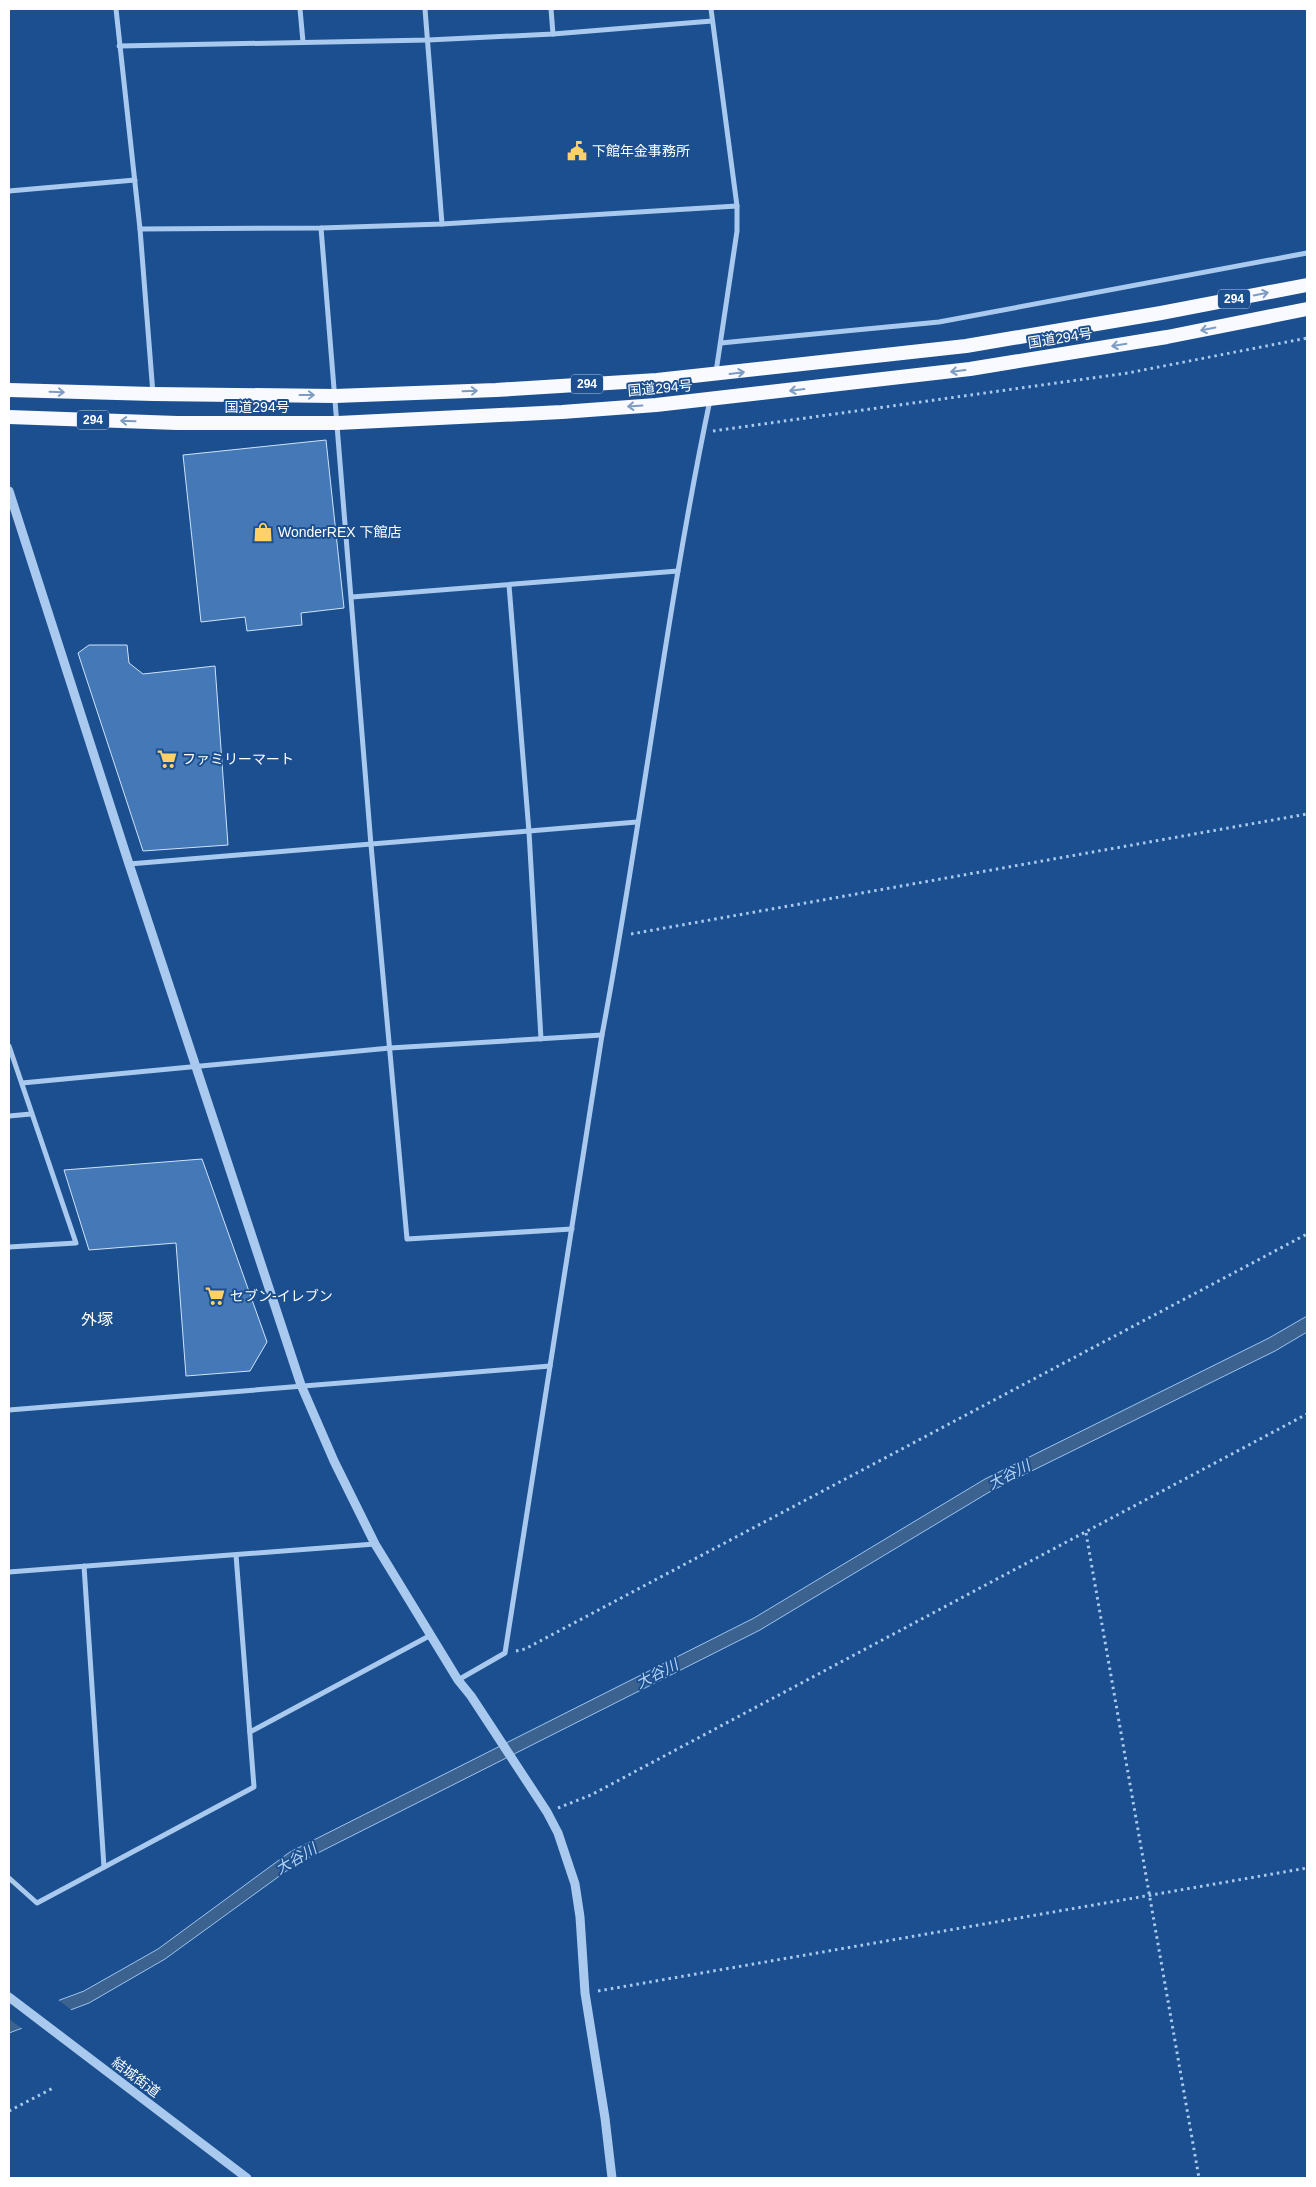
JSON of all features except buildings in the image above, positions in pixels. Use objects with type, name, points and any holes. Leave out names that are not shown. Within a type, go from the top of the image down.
[{"type":"highway","name":"国道294号","points":[[9,390],[335,396],[496,390],[716,375],[966,346],[1162,313],[1307,285]]},
{"type":"highway","name":"国道294号","points":[[9,417],[177,423],[338,423],[562,412],[710,400],[970,369],[1167,337],[1307,309]]},
{"type":"street","points":[[116,9],[140,229],[153,394]]},
{"type":"street","points":[[300,9],[303,42]]},
{"type":"street","points":[[425,9],[442,224]]},
{"type":"street","points":[[551,9],[553,34]]},
{"type":"street","points":[[711,9],[737,206],[737,231],[716,375]]},
{"type":"street","points":[[119,46],[428,40],[553,34],[712,21]]},
{"type":"street","points":[[9,191],[135,180]]},
{"type":"street","points":[[140,229],[321,228],[442,224],[737,206]]},
{"type":"street","points":[[321,228],[371,845],[407,1240],[572,1229]]},
{"type":"street","points":[[721,343],[939,322],[1307,253]]},
{"type":"street","points":[[458,1680],[505,1653],[602,1035],[621,936],[637,822],[678,571],[710,400]]},
{"type":"street","points":[[9,491],[129,864],[198,1068],[301,1385],[334,1460],[375,1544],[430,1636],[545,1808],[558,1833],[575,1884],[580,1917],[585,1993],[605,2118],[612,2178]]},
{"type":"street","points":[[352,597],[678,571]]},
{"type":"street","points":[[509,584],[529,832],[541,1039]]},
{"type":"street","points":[[129,864],[637,822]]},
{"type":"street","points":[[22,1083],[198,1068],[390,1048],[602,1035]]},
{"type":"street","points":[[9,1046],[76,1243],[9,1247]]},
{"type":"street","points":[[9,1116],[31,1114]]},
{"type":"street","points":[[9,1410],[550,1366]]},
{"type":"street","points":[[9,1572],[375,1544]]},
{"type":"street","points":[[9,1878],[37,1903],[254,1786],[236,1554]]},
{"type":"street","points":[[84,1566],[104,1867]]},
{"type":"street","points":[[250,1732],[430,1636]]},
{"type":"street","name":"結城街道","points":[[9,1997],[248,2178]]},
{"type":"path","points":[[703,433],[1128,372],[1307,338]]},
{"type":"path","points":[[621,936],[1307,814]]},
{"type":"path","points":[[505,1653],[525,1649],[1307,1234]]},
{"type":"path","points":[[545,1808],[591,1795],[1307,1414]]},
{"type":"path","points":[[1086,1533],[1199,2178]]},
{"type":"path","points":[[585,1993],[1307,1868]]},
{"type":"path","points":[[9,2111],[55,2088]]},
{"type":"water","name":"大谷川","points":[[1307,1316],[1307,1332],[1275,1351],[991,1491],[760,1630],[296,1864],[165,1959],[89,2003],[9,2033],[9,2019],[84,1991],[158,1949],[290,1852],[754,1618],[985,1479],[1269,1338]]},
{"type":"pier","points":[[57,1999],[74,2012],[24,2030],[9,2019],[9,2016]]},
{"type":"place","name":"下館年金事務所","points":[[577,151]]},
{"type":"place","name":"WonderREX 下館店","points":[[263,532]]},
{"type":"place","name":"ファミリーマート","points":[[167,759]]},
{"type":"place","name":"セブン-イレブン","points":[[215,1296]]},
{"type":"district","name":"外塚","points":[[97,1319]]}]
